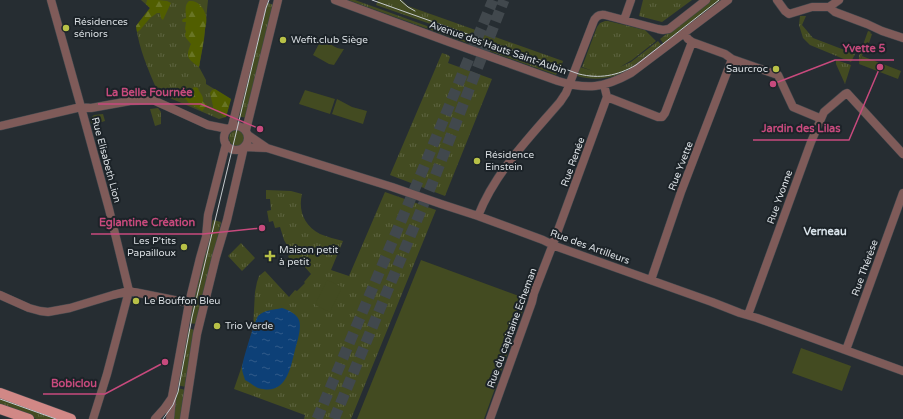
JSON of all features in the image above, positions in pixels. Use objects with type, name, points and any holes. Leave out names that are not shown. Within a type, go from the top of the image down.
[{"type":"main road","points":[[0,393],[71,419]]},
{"type":"main road","points":[[0,409],[29,419]]},
{"type":"street","name":"Rue Elisabeth Lion","points":[[51,0],[109,210],[129,291],[107,374],[92,419]]},
{"type":"street","points":[[170,419],[172,397],[189,303],[206,237],[208,215],[225,141],[225,133],[230,128],[264,0]]},
{"type":"street","points":[[184,419],[197,334],[216,257],[227,220],[244,147],[248,141],[247,133],[278,0]]},
{"type":"street","name":"Avenue des Hauts Saint-Aubin","points":[[335,0],[569,84],[590,87],[604,85],[631,74],[728,0]]},
{"type":"street","points":[[624,20],[631,0]]},
{"type":"street","points":[[478,216],[494,186],[512,158],[560,102],[566,92],[596,18],[600,15],[605,15],[663,30],[669,28],[706,0]]},
{"type":"street","points":[[777,0],[789,14],[812,7],[829,7],[839,0]]},
{"type":"street","points":[[829,7],[835,12],[903,38]]},
{"type":"street","points":[[684,34],[692,42],[725,54],[732,59],[778,75],[793,107],[817,116],[820,120]]},
{"type":"street","points":[[604,85],[607,97],[658,117],[662,117],[665,113],[692,42]]},
{"type":"street","name":"Rue Yvette","points":[[651,280],[732,59]]},
{"type":"street","name":"Rue Yvonne","points":[[748,315],[805,157],[824,112],[845,94],[847,94],[903,154]]},
{"type":"street","name":"Rue Renée","points":[[553,244],[607,97]]},
{"type":"street","points":[[0,126],[81,107],[91,108],[130,101],[153,100],[208,125],[230,128],[238,126],[247,133]]},
{"type":"street","points":[[208,125],[225,141],[229,148],[240,150],[244,147]]},
{"type":"street","name":"Rue des Artilleurs","points":[[247,133],[267,148]]},
{"type":"street","name":"Rue des Artilleurs","points":[[244,147],[267,148],[392,186],[903,371]]},
{"type":"street","name":"Rue Thérèse","points":[[846,350],[903,193]]},
{"type":"street","name":"Rue du capitaine Echeman","points":[[490,419],[534,293],[553,244]]},
{"type":"street","points":[[0,294],[29,308],[48,312],[70,308],[129,291],[189,303]]},
{"type":"street","points":[[155,419],[164,410],[172,397]]},
{"type":"green space","points":[[141,0],[208,0],[204,40],[199,67],[206,80],[206,84],[231,99],[226,117],[219,119],[158,93],[144,59],[137,34],[136,26],[150,8]]},
{"type":"green space","points":[[147,0],[167,1],[171,3],[163,20],[160,13],[157,13],[137,32],[136,26],[150,8],[146,4]]},
{"type":"green space","points":[[348,0],[355,0],[557,73],[556,75]]},
{"type":"green space","points":[[378,0],[402,0],[408,6],[563,61],[560,70],[440,27],[441,26],[439,27],[376,5]]},
{"type":"green space","points":[[643,0],[692,0],[662,22],[639,16]]},
{"type":"green space","points":[[710,0],[721,0],[664,44],[660,39]]},
{"type":"green space","points":[[189,1],[200,5],[204,10],[206,18],[199,67],[190,60],[188,55],[191,44],[185,35],[186,22],[182,21],[186,18],[186,7]]},
{"type":"green space","points":[[265,2],[274,5],[272,7],[246,118],[238,116]]},
{"type":"green space","points":[[800,16],[806,16],[802,25],[813,38],[855,54],[851,62],[810,45],[803,38],[799,25]]},
{"type":"green space","points":[[605,21],[645,30],[656,41],[632,60],[620,67],[631,62],[658,41],[662,46],[643,61],[623,73],[601,78],[577,76],[580,67],[593,71],[582,67],[597,27],[600,23]]},
{"type":"green space","points":[[868,31],[872,34],[869,43],[867,42],[859,64],[859,56]]},
{"type":"green space","points":[[321,40],[337,48],[344,49],[334,65],[329,64],[313,55]]},
{"type":"green space","points":[[442,53],[450,57],[448,63],[492,79],[445,196],[390,175]]},
{"type":"green space","points":[[862,56],[901,71],[898,79],[859,64]]},
{"type":"green space","points":[[836,60],[851,65],[845,84],[836,64]]},
{"type":"green space","points":[[195,87],[198,88],[203,98],[203,102],[207,105],[202,111],[191,105],[182,97],[183,93],[187,91],[190,92]]},
{"type":"green space","points":[[215,89],[231,99],[226,117],[213,108],[210,93]]},
{"type":"green space","points":[[305,90],[335,99],[330,114],[299,104]]},
{"type":"green space","points":[[337,99],[352,107],[367,111],[363,124],[332,114]]},
{"type":"green space","points":[[158,108],[161,112],[161,124],[155,126],[150,109]]},
{"type":"green space","points":[[103,114],[105,121],[92,125],[90,119],[94,115]]},
{"type":"green space","points":[[237,130],[244,135],[245,138],[240,145],[237,146],[230,141],[229,138],[234,131]]},
{"type":"green space","points":[[266,190],[291,191],[302,194],[302,212],[310,227],[320,234],[343,241],[331,270],[349,276],[385,192],[436,210],[351,419],[304,419],[305,415],[234,389],[253,328],[255,292],[259,276],[265,271],[289,297],[295,290],[297,291],[305,283],[304,282],[311,274],[297,258],[288,264],[285,260],[292,254],[284,240],[280,227],[275,228],[273,221],[269,222],[267,211],[271,210],[270,199],[266,199]]},
{"type":"green space","points":[[213,220],[221,222],[197,324],[188,323]]},
{"type":"green space","points":[[241,243],[255,258],[242,271],[228,256]]},
{"type":"green space","points":[[421,260],[527,299],[484,419],[357,419]]},
{"type":"green space","points":[[327,280],[342,287],[330,312],[315,305]]},
{"type":"green space","points":[[187,328],[195,330],[185,383],[186,387],[177,385],[179,382]]},
{"type":"green space","points":[[801,348],[851,366],[842,391],[792,373]]},
{"type":"green space","points":[[177,388],[186,390],[181,419],[172,419]]},
{"type":"green space","points":[[0,396],[64,419],[37,419],[0,406]]},
{"type":"water","points":[[282,308],[294,314],[300,323],[299,335],[291,366],[285,380],[281,385],[275,388],[258,388],[245,380],[242,371],[249,341],[254,325],[260,314],[266,311]]},
{"type":"tunnel","points":[[317,419],[493,0]]},
{"type":"tunnel","points":[[334,419],[434,179],[504,0]]},
{"type":"tram line","points":[[163,419],[173,405],[178,392],[192,317],[269,0]]},
{"type":"tram line","points":[[372,0],[586,76],[608,76],[629,69],[719,0]]},
{"type":"tram line","points":[[400,0],[415,11]]},
{"type":"tram line","points":[[0,399],[56,419]]},
{"type":"place","name":"Résidences séniors","points":[[66,28]]},
{"type":"place","name":"Wefit.club Siège","points":[[283,40]]},
{"type":"place","name":"Jardin des Lilas","points":[[880,67]]},
{"type":"place","name":"Saurcroc","points":[[776,69]]},
{"type":"place","name":"Yvette 5","points":[[773,84]]},
{"type":"place","name":"La Belle Fournée","points":[[260,129]]},
{"type":"place","name":"Résidence Einstein","points":[[477,161]]},
{"type":"place","name":"Eglantine Création","points":[[262,228]]},
{"type":"place","name":"Les P'tits Papailloux","points":[[184,247]]},
{"type":"place","name":"Maison petit à petit","points":[[270,256]]},
{"type":"place","name":"Le Bouffon Bleu","points":[[136,301]]},
{"type":"place","name":"Trio Verde","points":[[217,326]]},
{"type":"place","name":"Bobiclou","points":[[165,362]]},
{"type":"district","name":"Verneau","points":[[825,231]]}]
